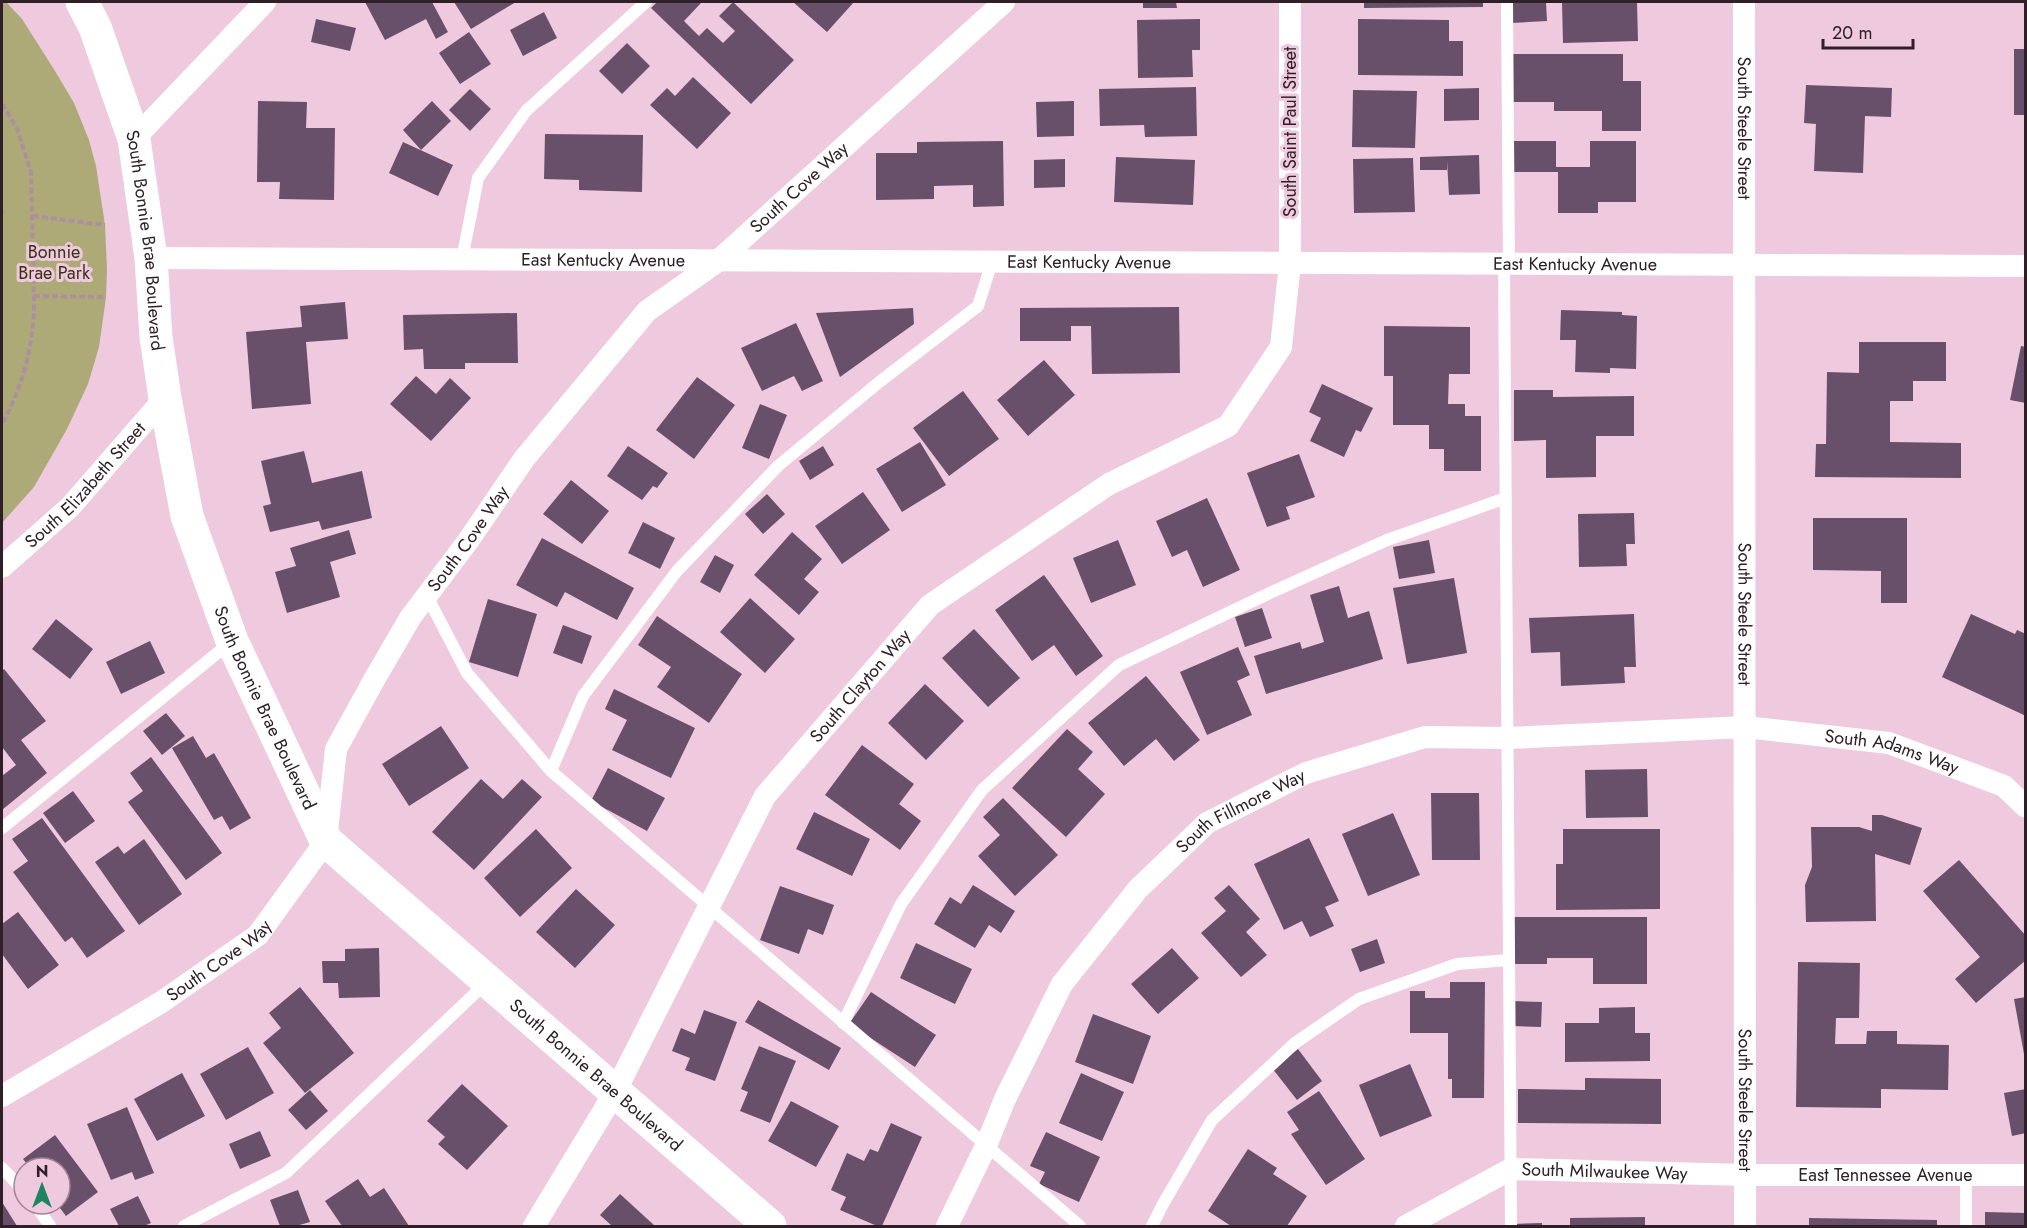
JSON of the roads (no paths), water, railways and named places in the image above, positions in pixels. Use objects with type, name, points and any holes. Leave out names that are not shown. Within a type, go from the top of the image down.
[{"type":"street","name":"South Bonnie Brae Boulevard","points":[[82,2],[95,27],[134,139],[151,258],[156,338],[187,516],[232,641],[326,841],[615,1092],[758,1222]]},
{"type":"street","points":[[134,139],[265,2]]},
{"type":"street","name":"South Cove Way","points":[[2,1096],[160,1003],[258,934],[326,841],[336,749],[410,618],[468,542],[524,459],[647,311],[718,261],[1004,2]]},
{"type":"street","name":"South Saint Paul Street","points":[[1290,2],[1290,263]]},
{"type":"street","name":"South Steele Street","points":[[1744,2],[1745,1227]]},
{"type":"street","name":"East Kentucky Avenue","points":[[151,258],[2025,266]]},
{"type":"street","name":"South Clayton Way","points":[[534,1227],[615,1092],[765,796],[930,605],[1109,484],[1228,426],[1281,347],[1290,263]]},
{"type":"street","name":"South Elizabeth Street","points":[[2,567],[69,507],[165,398]]},
{"type":"street","name":"South Fillmore Way","points":[[947,1227],[986,1146],[1005,1099],[1062,984],[1138,889],[1207,823],[1306,773],[1425,737],[1508,738],[1745,727]]},
{"type":"street","name":"South Adams Way","points":[[1745,727],[1889,743],[2004,786],[2025,807]]},
{"type":"street","name":"South Milwaukee Way","points":[[1406,1227],[1511,1169],[1745,1175]]},
{"type":"street","name":"East Tennessee Avenue","points":[[1745,1175],[2025,1175]]},
{"type":"lane","points":[[462,259],[478,178],[526,111],[646,2]]},
{"type":"lane","points":[[1507,2],[1506,498],[1511,1227]]},
{"type":"lane","points":[[551,771],[583,696],[677,571],[778,466],[878,383],[978,306],[992,262]]},
{"type":"lane","points":[[843,1023],[901,904],[982,790],[1119,665],[1387,540],[1506,498]]},
{"type":"lane","points":[[427,596],[467,673],[551,771],[1080,1227]]},
{"type":"lane","points":[[2,828],[232,641]]},
{"type":"lane","points":[[1152,1227],[1212,1120],[1295,1043],[1359,999],[1457,964],[1509,960]]},
{"type":"lane","points":[[184,1227],[286,1173],[488,981]]},
{"type":"lane","points":[[1966,1175],[1966,1227]]},
{"type":"park label","name":"Bonnie Brae Park","points":[[54,262]]}]
